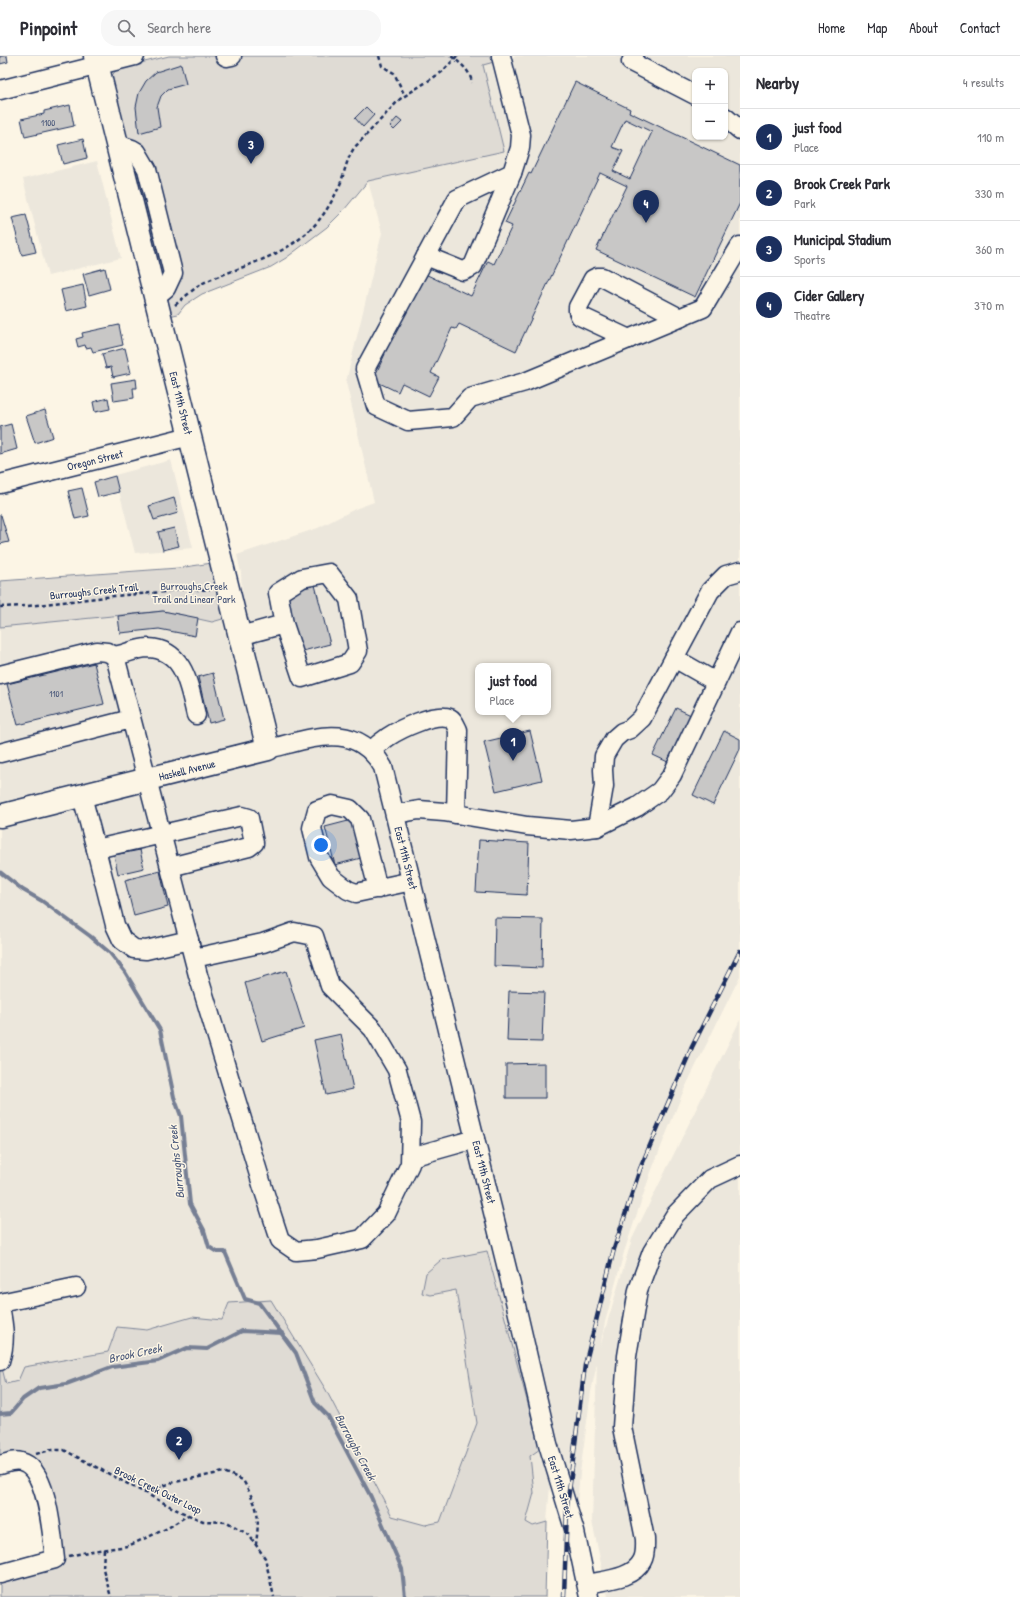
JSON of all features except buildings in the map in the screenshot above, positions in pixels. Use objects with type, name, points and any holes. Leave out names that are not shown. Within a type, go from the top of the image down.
[{"type":"main road","name":"East 11th Street","points":[[96,61],[117,144],[163,302],[190,436],[268,750]]},
{"type":"main road","name":"Haskell Avenue","points":[[0,816],[268,750]]},
{"type":"street","points":[[0,90],[96,61],[135,56]]},
{"type":"street","points":[[225,56],[232,56]]},
{"type":"street","points":[[634,56],[631,62],[692,93]]},
{"type":"street","points":[[426,256],[463,271],[473,266],[512,173],[520,148],[521,135],[501,58]]},
{"type":"street","points":[[728,120],[740,130]]},
{"type":"street","points":[[512,173],[457,199],[365,369],[376,406],[408,421],[453,417],[470,398],[525,382],[704,308],[740,246]]},
{"type":"street","points":[[629,339],[580,316],[578,307],[593,278],[602,277],[680,318]]},
{"type":"street","name":"Oregon Street","points":[[0,484],[190,436]]},
{"type":"street","points":[[597,827],[604,786],[604,756],[614,739],[642,718],[710,591],[726,575],[740,571]]},
{"type":"street","points":[[329,573],[349,599],[358,651],[350,663],[302,678],[284,624],[278,593],[302,578],[329,573]]},
{"type":"street","points":[[240,636],[284,624]]},
{"type":"street","points":[[396,814],[419,810],[456,814],[527,826],[571,830],[597,827],[637,807],[660,791],[672,776],[740,632]]},
{"type":"street","points":[[0,675],[96,650],[107,652],[115,656],[147,648],[161,650],[175,658],[182,669],[196,715]]},
{"type":"street","points":[[115,656],[194,958],[280,1240],[296,1251],[317,1249],[362,1239],[386,1214],[410,1164],[411,1156],[411,1122],[397,1070],[373,1029],[330,986],[314,936],[294,932],[263,943],[194,958]]},
{"type":"street","points":[[674,658],[716,682]]},
{"type":"street","points":[[371,751],[386,738],[419,722],[440,716],[450,718],[454,721],[458,730],[456,814]]},
{"type":"street","points":[[0,752],[131,719]]},
{"type":"street","name":"Haskell Avenue","points":[[268,750],[315,738],[336,735],[350,738],[362,744],[371,751]]},
{"type":"street","name":"East 11th Street","points":[[371,751],[383,767],[396,814],[476,1139],[548,1444],[575,1532],[588,1591]]},
{"type":"street","points":[[82,796],[115,925],[122,940],[134,949],[146,950],[189,940]]},
{"type":"street","points":[[378,888],[360,819],[350,808],[332,805],[316,810],[312,828],[319,858],[332,877],[348,890],[356,894],[412,881]]},
{"type":"street","points":[[96,850],[242,816],[249,818],[254,843],[249,847],[170,867]]},
{"type":"street","points":[[411,1156],[476,1139]]},
{"type":"street","points":[[588,1591],[634,1570],[642,1561],[645,1551],[645,1539],[622,1427],[627,1356],[641,1284],[652,1252],[675,1215],[710,1179],[740,1165]]},
{"type":"street","points":[[0,1303],[76,1287]]},
{"type":"street","points":[[0,1307],[5,1332],[5,1342],[0,1361]]},
{"type":"street","points":[[0,1465],[10,1462],[22,1462],[33,1470],[40,1480],[47,1501],[55,1559],[0,1574]]},
{"type":"path","points":[[379,56],[382,66],[394,73],[405,96]]},
{"type":"path","points":[[451,56],[456,57],[467,69],[471,76],[472,83]]},
{"type":"path","points":[[163,302],[217,276],[274,255],[299,239],[311,228],[328,207],[341,182],[345,163],[354,148],[394,105],[442,72],[456,57]]},
{"type":"path","name":"Burroughs Creek Trail","points":[[0,607],[28,606],[164,592],[178,589],[199,590],[213,588]]},
{"type":"path","name":"Brook Creek Outer Loop","points":[[22,1462],[37,1454],[50,1450],[64,1450],[188,1515],[203,1521],[228,1522],[249,1535],[265,1558],[274,1597]]},
{"type":"path","points":[[143,1492],[175,1482],[224,1472],[243,1480],[256,1504],[259,1519],[256,1545]]},
{"type":"path","points":[[55,1559],[128,1546],[168,1528],[188,1515]]},
{"type":"path","points":[[104,1550],[103,1569],[111,1597]]},
{"type":"shaded area","points":[[516,56],[740,56],[740,976],[683,1092],[651,1172],[624,1252],[605,1322],[600,1347],[632,1239],[740,1020],[740,1597],[608,1597],[592,1521],[597,1363],[591,1392],[576,1514],[554,1436],[547,1522],[390,1563],[253,1322],[6,1384],[2,1368],[8,1320],[0,1287],[0,627],[163,611],[212,622],[243,614],[241,573],[237,555],[318,528],[355,509],[374,502],[346,382],[382,233],[368,181],[504,151],[483,64]]},
{"type":"shaded area","points":[[97,161],[121,258],[48,276],[23,179]]},
{"type":"shaded area","points":[[171,460],[193,548],[135,553],[115,475]]},
{"type":"green space","points":[[169,56],[492,56],[494,62],[483,65],[504,151],[368,181],[344,210],[327,227],[286,258],[271,267],[202,294],[185,305],[178,314],[169,316],[111,77],[116,70],[120,68]]},
{"type":"green space","name":"Burroughs Creek Trail and Linear Park","points":[[212,563],[226,618],[212,622],[163,611],[0,627],[0,581],[178,568]]},
{"type":"green space","points":[[487,1251],[540,1449],[530,1456],[534,1493],[526,1522],[533,1526],[547,1522],[545,1597],[0,1597],[0,1580],[61,1565],[43,1479],[0,1457],[0,1370],[2,1368],[6,1384],[18,1381],[24,1367],[108,1352],[117,1327],[147,1330],[192,1317],[222,1320],[229,1303],[271,1300],[326,1390],[392,1516],[425,1525],[440,1522],[477,1423],[456,1290],[431,1295],[422,1293],[426,1273],[441,1260]]},
{"type":"waterway","name":"Burroughs Creek","points":[[0,872],[23,890],[42,901],[90,936],[110,953],[125,972],[160,1030],[174,1097],[181,1116],[190,1204],[204,1230],[209,1247],[217,1252],[225,1252],[245,1299],[259,1303],[296,1353],[315,1403],[328,1416],[371,1497],[402,1569],[405,1597]]},
{"type":"waterway","name":"Brook Creek","points":[[0,1414],[11,1413],[23,1399],[39,1388],[66,1384],[112,1367],[158,1361],[187,1348],[207,1349],[242,1331],[282,1333]]},
{"type":"railway","points":[[564,1597],[567,1507],[585,1365],[614,1249],[640,1169],[692,1047],[740,951]]},
{"type":"place","name":"Municipal Stadium","points":[[251,164]]},
{"type":"place","name":"Cider Gallery","points":[[646,223]]},
{"type":"place","name":"just food","points":[[513,761]]},
{"type":"place","name":"Brook Creek Park","points":[[179,1460]]}]
